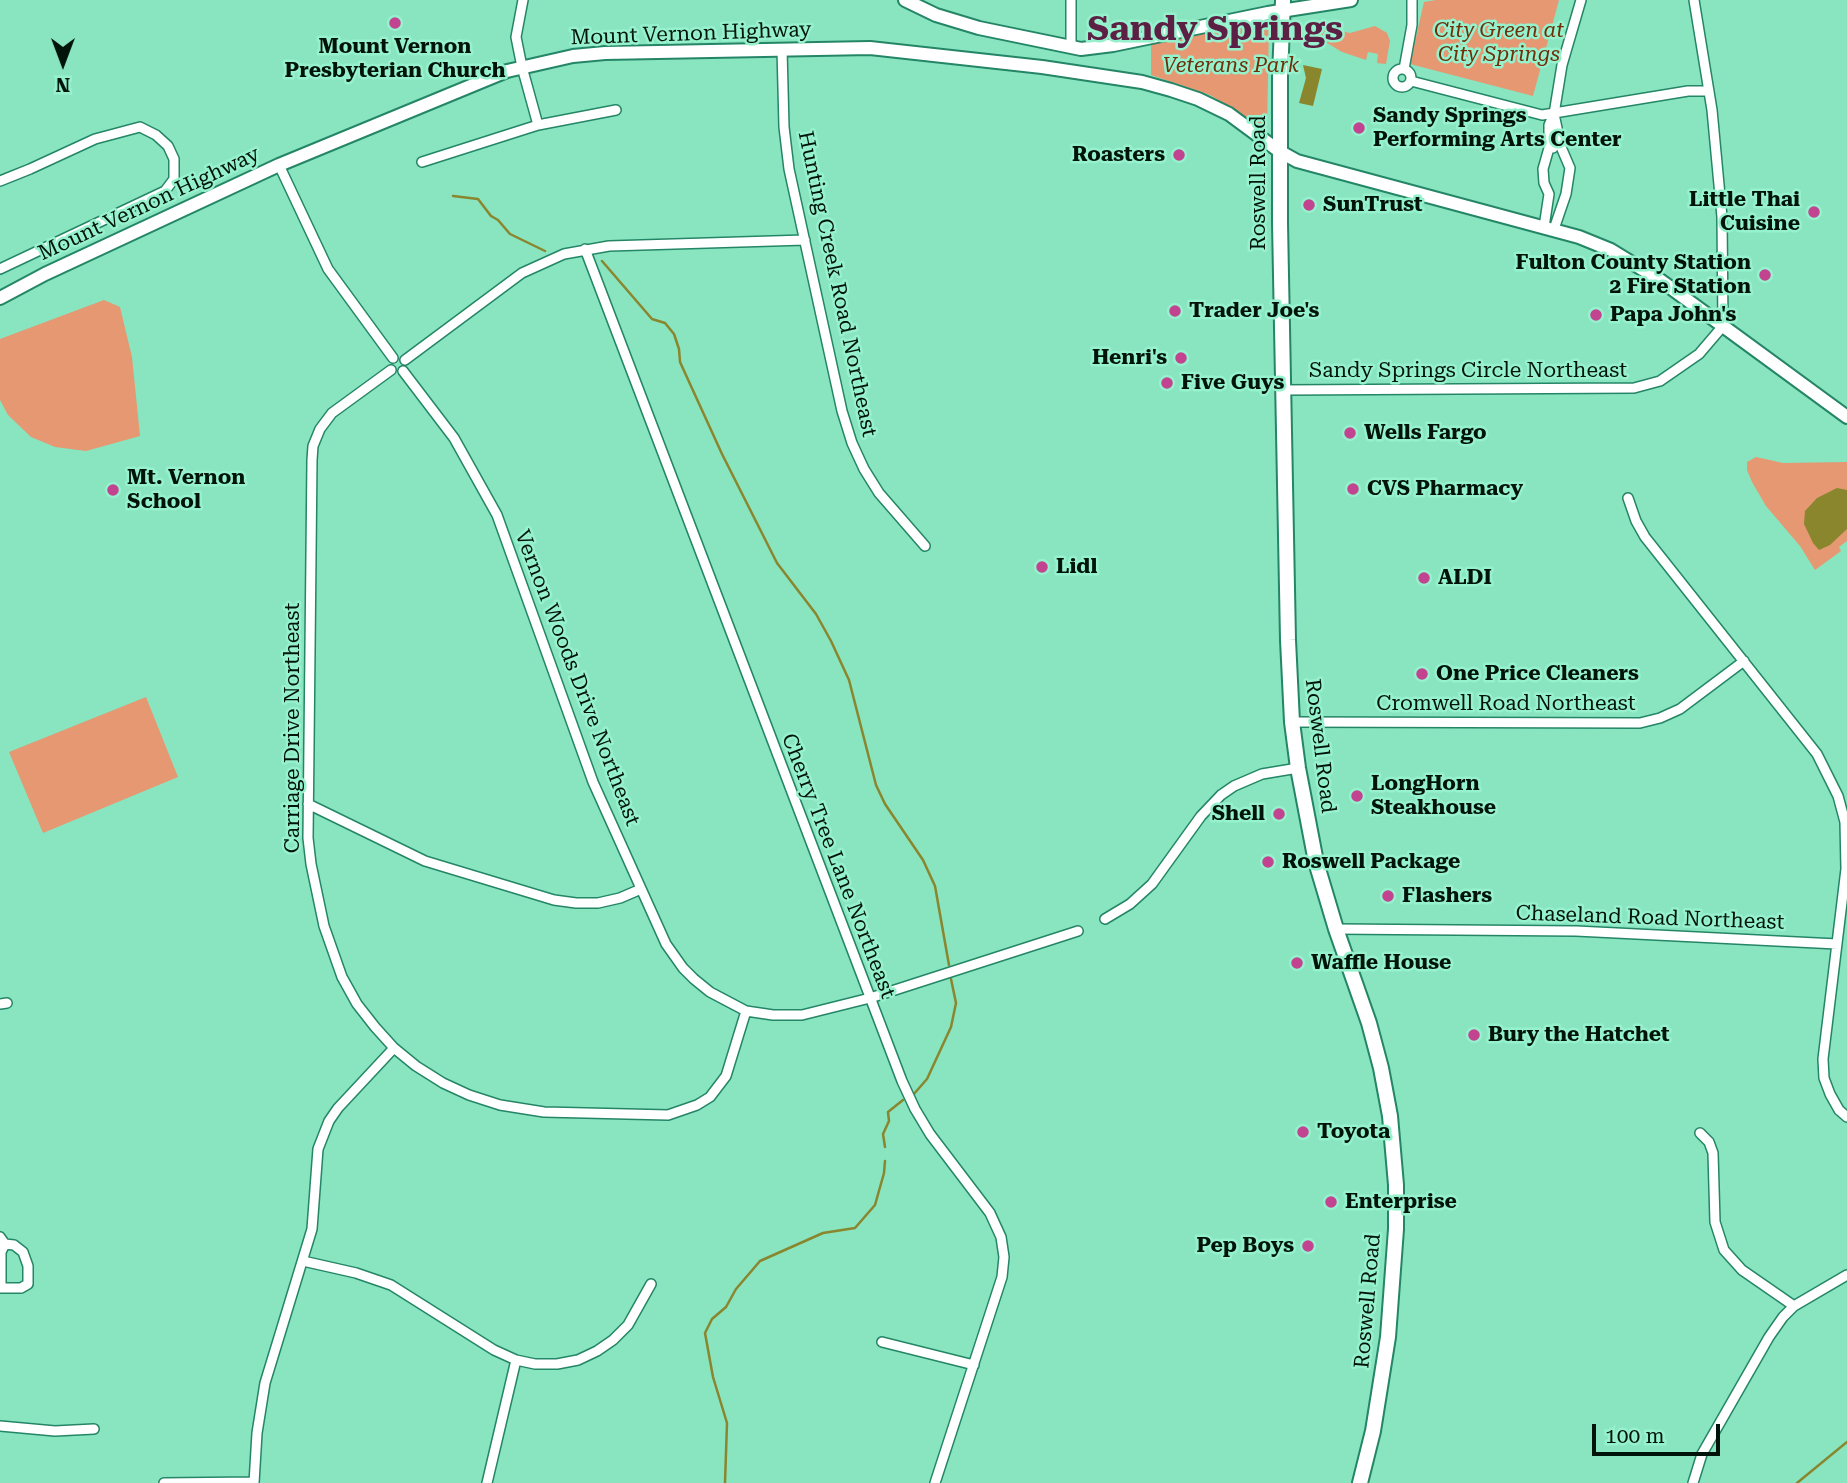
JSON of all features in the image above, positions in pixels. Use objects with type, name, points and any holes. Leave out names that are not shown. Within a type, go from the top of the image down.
[{"type":"main road","points":[[905,0],[936,15],[979,28],[1080,49],[1113,45],[1283,6],[1351,0]]},
{"type":"main road","name":"Roswell Road","points":[[1283,6],[1279,151],[1288,640],[1292,722],[1316,862],[1381,1069],[1390,1116],[1396,1185],[1396,1229],[1388,1337],[1373,1431],[1360,1483]]},
{"type":"main road","name":"Mount Vernon Highway","points":[[0,298],[45,274],[279,165],[477,81],[522,66],[595,54],[870,48],[1142,82],[1198,99],[1229,114],[1279,151],[1305,163],[1549,228],[1600,246],[1637,265],[1847,417]]},
{"type":"street","points":[[523,0],[516,37],[538,125]]},
{"type":"street","points":[[1071,0],[1071,47]]},
{"type":"street","points":[[1404,69],[1413,13],[1412,0]]},
{"type":"street","points":[[1549,228],[1566,194],[1570,168],[1561,147],[1555,114],[1562,65],[1581,0]]},
{"type":"street","points":[[1694,0],[1709,91],[1720,191],[1723,326]]},
{"type":"street","name":"Hunting Creek Road Northeast","points":[[782,49],[785,148],[842,411],[852,443],[879,493],[925,546]]},
{"type":"street","points":[[1404,69],[1409,72],[1411,81],[1401,88],[1394,83],[1393,74],[1404,69]]},
{"type":"street","points":[[1411,81],[1542,115],[1688,91],[1709,91]]},
{"type":"street","points":[[422,162],[538,125],[616,110]]},
{"type":"street","points":[[1549,228],[1549,194],[1544,183],[1543,169],[1549,148],[1549,125],[1555,114]]},
{"type":"street","points":[[0,180],[95,139],[140,127],[156,135],[168,146],[174,159],[174,178],[165,191],[0,269]]},
{"type":"street","points":[[1549,148],[1561,147]]},
{"type":"street","points":[[279,165],[328,268],[393,358]]},
{"type":"street","points":[[1549,194],[1566,194]]},
{"type":"street","points":[[405,360],[522,274],[549,259],[585,249],[609,246],[804,240]]},
{"type":"street","name":"Cherry Tree Lane Northeast","points":[[585,249],[902,1081],[930,1134],[990,1213],[1001,1237],[1004,1257],[1002,1277],[935,1483]]},
{"type":"street","name":"Sandy Springs Circle Northeast","points":[[1284,390],[1641,387],[1660,381],[1699,354],[1723,326]]},
{"type":"street","points":[[399,356],[405,360],[406,367],[403,371],[395,373],[391,370],[393,358],[399,356]]},
{"type":"street","name":"Carriage Drive Northeast","points":[[391,370],[332,413],[320,429],[313,446],[308,804],[311,864],[331,951],[342,977],[357,1004],[394,1048],[416,1066],[469,1095],[500,1105],[544,1112],[668,1115],[697,1105],[720,1085],[731,1065],[746,1011]]},
{"type":"street","name":"Vernon Woods Drive Northeast","points":[[403,371],[454,438],[496,515],[593,782],[666,944],[683,968],[710,992],[746,1011],[802,1015],[870,998],[1077,931]]},
{"type":"street","points":[[1628,498],[1645,537],[1817,754],[1838,796],[1847,851],[1823,1059],[1824,1078],[1830,1094],[1839,1110],[1847,1117]]},
{"type":"street","name":"Cromwell Road Northeast","points":[[1292,722],[1640,723],[1680,709],[1744,661]]},
{"type":"street","points":[[1105,919],[1130,904],[1152,884],[1201,816],[1221,795],[1262,774],[1298,768]]},
{"type":"street","points":[[308,804],[425,861],[554,900],[598,902],[620,898],[641,888]]},
{"type":"street","name":"Chaseland Road Northeast","points":[[1336,929],[1588,931],[1837,944]]},
{"type":"street","points":[[164,1483],[254,1482],[257,1433],[265,1383],[312,1229],[315,1162],[323,1134],[338,1108],[394,1048]]},
{"type":"street","points":[[1700,1133],[1709,1142],[1713,1153],[1716,1222],[1724,1250],[1742,1270],[1794,1306]]},
{"type":"street","points":[[2,1240],[23,1252],[28,1266],[28,1284],[21,1288],[1,1288],[2,1240]]},
{"type":"street","points":[[303,1261],[356,1273],[391,1285],[494,1350],[516,1360],[536,1364],[578,1360],[597,1352],[628,1325],[651,1284]]},
{"type":"street","points":[[1693,1483],[1702,1454],[1769,1337],[1794,1306],[1847,1275]]},
{"type":"street","points":[[882,1342],[974,1365]]},
{"type":"street","points":[[487,1483],[516,1360]]},
{"type":"street","points":[[0,1426],[55,1431],[94,1429]]},
{"type":"green space","name":"City Green at City Springs","points":[[1559,0],[1533,96],[1410,64],[1424,2]]},
{"type":"green space","name":"Veterans Park","points":[[1269,22],[1267,130],[1210,95],[1151,75],[1151,44]]},
{"type":"green space","points":[[1375,26],[1387,33],[1390,41],[1386,64],[1377,63],[1378,54],[1368,52],[1366,60],[1342,52],[1319,38],[1322,30],[1326,28],[1350,33]]},
{"type":"green space","points":[[104,300],[120,307],[132,357],[140,436],[86,451],[55,447],[31,437],[8,415],[0,400],[0,339]]},
{"type":"green space","points":[[1756,457],[1783,463],[1847,462],[1847,541],[1839,547],[1841,551],[1815,570],[1800,546],[1766,506],[1752,482],[1747,462]]},
{"type":"green space","points":[[146,697],[178,777],[43,833],[9,752]]},
{"type":"shaded area","points":[[1303,65],[1322,69],[1313,106],[1299,103],[1306,78]]},
{"type":"shaded area","points":[[1837,488],[1847,490],[1847,529],[1830,545],[1819,550],[1804,524],[1805,511],[1817,498]]},
{"type":"waterway","points":[[453,196],[478,199],[510,234],[545,251]]},
{"type":"waterway","points":[[602,261],[652,319],[665,323],[674,334],[680,362],[722,454],[777,563],[816,614],[831,641],[849,680],[876,785],[885,804],[923,860],[935,886],[949,965]]},
{"type":"waterway","points":[[913,1095],[927,1079],[951,1027],[956,1003],[951,979]]},
{"type":"waterway","points":[[885,1147],[883,1134],[889,1121],[888,1112],[903,1100]]},
{"type":"waterway","points":[[725,1483],[727,1423],[713,1377],[705,1333],[712,1319],[726,1307],[736,1289],[760,1261],[823,1233],[855,1228],[875,1205],[885,1161]]},
{"type":"waterway","points":[[1797,1483],[1847,1442]]},
{"type":"place","name":"Mount Vernon Presbyterian Church","points":[[395,23]]},
{"type":"place","name":"Sandy Springs Performing Arts Center","points":[[1359,128]]},
{"type":"place","name":"Roasters","points":[[1179,155]]},
{"type":"place","name":"SunTrust","points":[[1309,205]]},
{"type":"place","name":"Little Thai Cuisine","points":[[1814,212]]},
{"type":"place","name":"Fulton County Station 2 Fire Station","points":[[1765,275]]},
{"type":"place","name":"Trader Joe's","points":[[1175,311]]},
{"type":"place","name":"Papa John's","points":[[1596,315]]},
{"type":"place","name":"Henri's","points":[[1181,358]]},
{"type":"place","name":"Five Guys","points":[[1167,383]]},
{"type":"place","name":"Wells Fargo","points":[[1350,433]]},
{"type":"place","name":"CVS Pharmacy","points":[[1353,489]]},
{"type":"place","name":"Mt. Vernon School","points":[[113,490]]},
{"type":"place","name":"Lidl","points":[[1042,567]]},
{"type":"place","name":"ALDI","points":[[1424,578]]},
{"type":"place","name":"One Price Cleaners","points":[[1422,674]]},
{"type":"place","name":"LongHorn Steakhouse","points":[[1357,796]]},
{"type":"place","name":"Shell","points":[[1279,814]]},
{"type":"place","name":"Roswell Package","points":[[1268,862]]},
{"type":"place","name":"Flashers","points":[[1388,896]]},
{"type":"place","name":"Waffle House","points":[[1297,963]]},
{"type":"place","name":"Bury the Hatchet","points":[[1474,1035]]},
{"type":"place","name":"Toyota","points":[[1303,1132]]},
{"type":"place","name":"Enterprise","points":[[1331,1202]]},
{"type":"place","name":"Pep Boys","points":[[1308,1246]]},
{"type":"district","name":"Sandy Springs","points":[[1215,30]]}]
